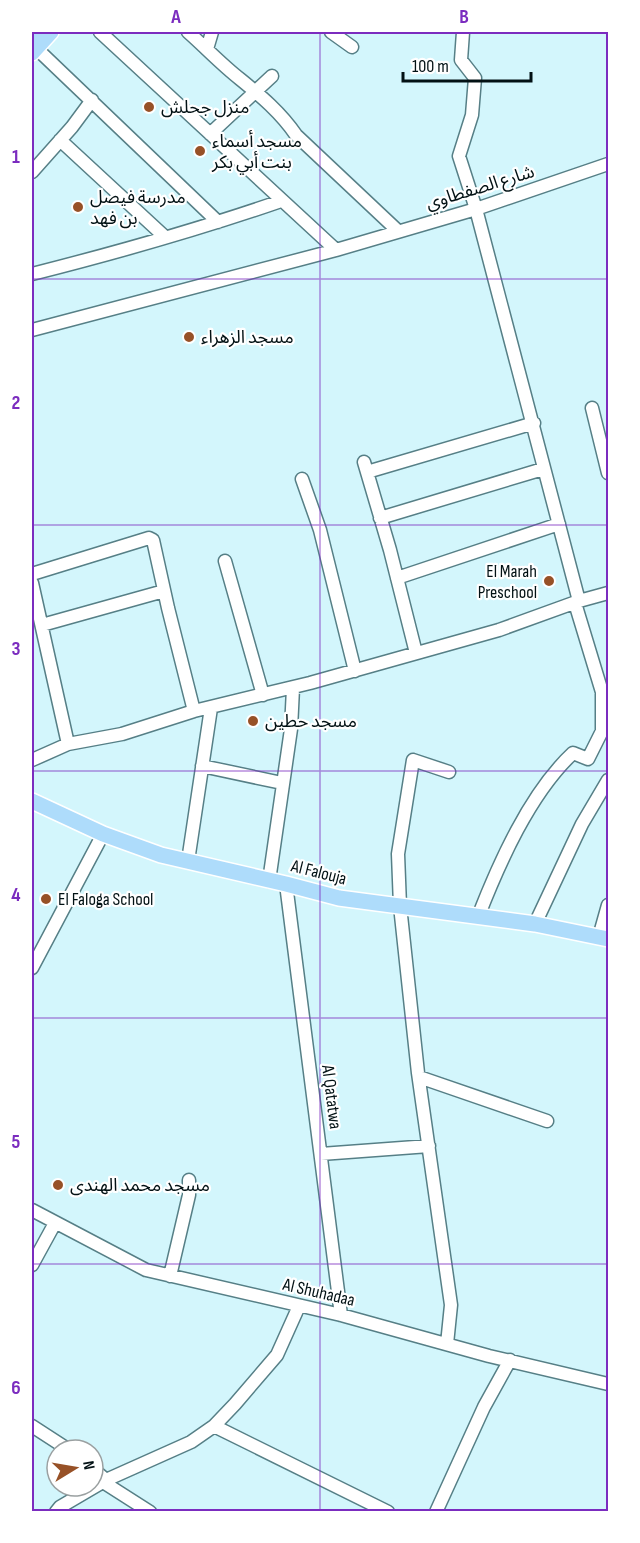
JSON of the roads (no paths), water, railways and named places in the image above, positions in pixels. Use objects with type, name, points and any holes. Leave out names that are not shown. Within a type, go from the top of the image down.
[{"type":"main road","points":[[33,46],[35,32]]},
{"type":"main road","points":[[33,46],[51,32]]},
{"type":"main road","name":"Al Falouja","points":[[32,801],[103,834],[161,855],[339,898],[535,924],[604,938]]},
{"type":"street","points":[[100,32],[336,250]]},
{"type":"street","points":[[188,32],[239,79],[257,91],[296,135],[398,231]]},
{"type":"street","points":[[207,49],[212,32]]},
{"type":"street","points":[[331,32],[352,47]]},
{"type":"street","points":[[463,32],[461,60],[475,78],[472,115],[459,156],[476,209],[534,423],[543,469],[602,692],[602,731],[588,759],[573,753],[552,775],[522,822],[495,874],[478,917]]},
{"type":"street","points":[[33,46],[218,222]]},
{"type":"street","points":[[210,134],[272,76]]},
{"type":"street","points":[[32,172],[92,100]]},
{"type":"street","points":[[60,140],[165,237]]},
{"type":"street","name":"شارع الصفطاوي","points":[[32,330],[361,243],[476,209],[609,164]]},
{"type":"street","points":[[32,274],[218,222],[281,201]]},
{"type":"street","points":[[592,408],[609,473]]},
{"type":"street","points":[[416,653],[365,467],[534,423]]},
{"type":"street","points":[[380,518],[543,469]]},
{"type":"street","points":[[302,479],[320,530],[355,671]]},
{"type":"street","points":[[397,578],[559,524]]},
{"type":"street","points":[[32,574],[149,538],[153,540],[194,711]]},
{"type":"street","points":[[225,561],[263,695]]},
{"type":"street","points":[[32,583],[68,744]]},
{"type":"street","points":[[42,625],[164,591]]},
{"type":"street","points":[[32,760],[68,744],[122,734],[194,711],[355,671],[499,630],[609,593]]},
{"type":"street","points":[[269,881],[291,729],[293,688]]},
{"type":"street","points":[[188,861],[211,708]]},
{"type":"street","points":[[447,1344],[450,1305],[419,1077],[400,906],[398,854],[413,760],[449,772]]},
{"type":"street","points":[[202,766],[282,783]]},
{"type":"street","points":[[535,924],[582,824],[609,780]]},
{"type":"street","points":[[32,968],[103,834]]},
{"type":"street","name":"Al Qatatwa","points":[[286,884],[341,1315]]},
{"type":"street","points":[[604,938],[609,905]]},
{"type":"street","points":[[419,1077],[547,1121]]},
{"type":"street","points":[[321,1154],[429,1146]]},
{"type":"street","points":[[170,1275],[189,1195],[189,1180]]},
{"type":"street","name":"Al Shuhadaa","points":[[32,1210],[146,1270],[341,1315],[609,1384]]},
{"type":"street","points":[[32,1265],[55,1224]]},
{"type":"street","points":[[105,1481],[191,1442],[214,1426],[277,1355],[299,1306]]},
{"type":"street","points":[[436,1512],[484,1407],[510,1360]]},
{"type":"street","points":[[32,1426],[50,1438]]},
{"type":"street","points":[[214,1426],[387,1512]]},
{"type":"street","points":[[105,1482],[150,1512]]},
{"type":"street","points":[[56,1512],[75,1498]]},
{"type":"place","name":"منزل جحلش","points":[[149,107]]},
{"type":"place","name":"مسجد أسماء بنت أبي بكر","points":[[200,151]]},
{"type":"place","name":"مدرسة فيصل بن فهد","points":[[78,207]]},
{"type":"place","name":"مسجد الزهراء","points":[[189,337]]},
{"type":"place","name":"El Marah Preschool","points":[[549,581]]},
{"type":"place","name":"مسجد حطين","points":[[253,721]]},
{"type":"place","name":"El Faloga School","points":[[46,899]]},
{"type":"place","name":"مسجد محمد الهندى","points":[[58,1185]]}]
